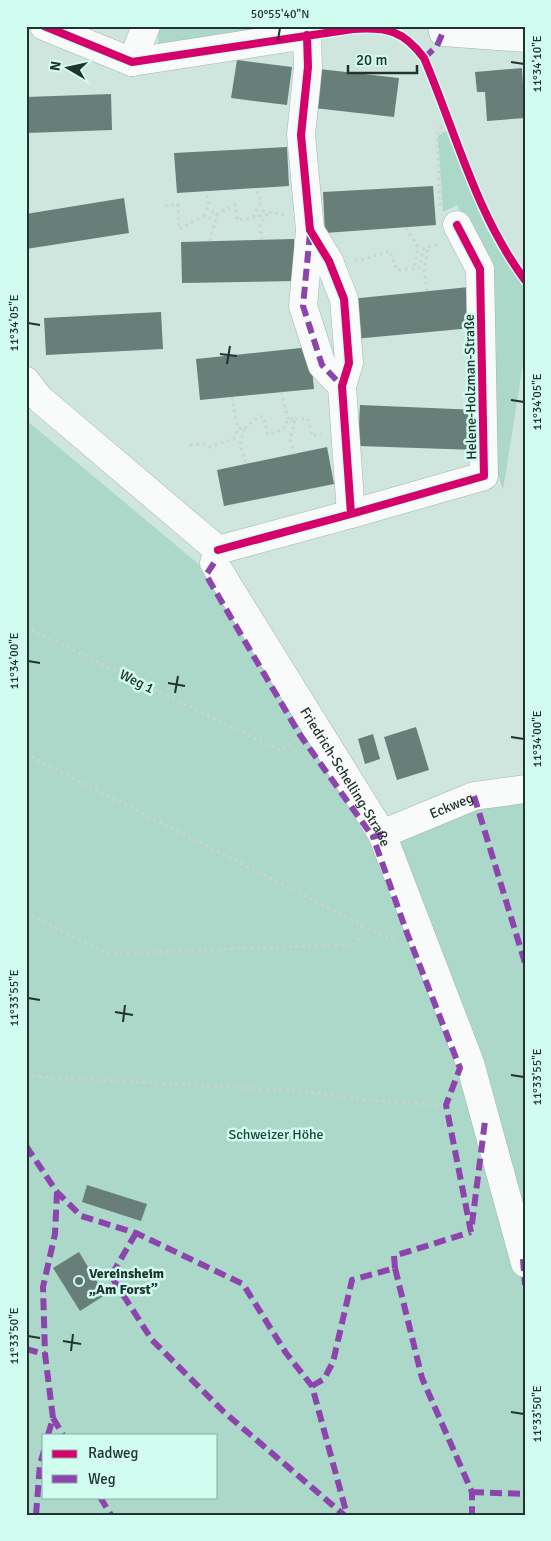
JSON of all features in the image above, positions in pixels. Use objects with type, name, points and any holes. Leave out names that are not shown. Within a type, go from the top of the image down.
[{"type":"street","points":[[44,26],[132,62],[307,36],[308,67],[301,134],[300,223],[303,306],[322,365],[342,386]]},
{"type":"street","points":[[132,62],[146,26]]},
{"type":"street","points":[[442,29],[525,38]]},
{"type":"street","points":[[300,223],[329,261],[344,299],[349,362],[342,386],[351,514]]},
{"type":"street","name":"Helene-Holzman-Straße","points":[[216,556],[351,514],[484,476],[480,269],[453,226]]},
{"type":"street","name":"Friedrich-Schelling-Straße","points":[[26,381],[40,399],[216,556],[382,834],[470,1063],[525,1263]]},
{"type":"street","name":"Eckweg","points":[[382,834],[474,796],[525,789]]},
{"type":"path","points":[[358,261],[390,251],[397,270],[419,268],[424,248],[428,247],[453,226],[436,135],[441,127],[449,124]]},
{"type":"path","points":[[253,217],[261,202],[256,188]]},
{"type":"path","points":[[165,206],[178,204],[179,229],[204,216],[209,205],[206,191]]},
{"type":"path","points":[[217,214],[236,205],[237,220],[259,217],[263,211],[300,223]]},
{"type":"path","points":[[204,216],[210,218],[213,211],[217,214]]},
{"type":"path","points":[[262,240],[260,226],[268,212]]},
{"type":"path","points":[[210,241],[217,214]]},
{"type":"path","points":[[406,228],[418,247],[414,269]]},
{"type":"path","points":[[427,291],[424,271],[428,247]]},
{"type":"path","points":[[246,464],[240,444],[244,429],[257,418],[263,416],[268,434],[283,428],[288,419],[281,392]]},
{"type":"path","points":[[190,445],[204,444],[209,447],[234,439],[238,428],[232,397]]},
{"type":"path","points":[[288,419],[308,419],[312,436],[326,434]]},
{"type":"path","points":[[295,419],[290,440],[295,454]]},
{"type":"path","points":[[238,428],[244,429]]},
{"type":"path","points":[[26,754],[390,939],[398,936]]},
{"type":"path","points":[[26,913],[108,954],[357,944],[362,924]]},
{"type":"path","points":[[26,1076],[302,1091],[374,1101],[446,1105]]},
{"type":"green space","points":[[159,26],[318,26],[158,46]]},
{"type":"green space","points":[[446,131],[486,228],[525,289],[525,352],[503,490],[489,445],[484,259],[457,205],[443,212],[438,136]]},
{"type":"green space","name":"Schweizer Höhe","points":[[26,420],[208,572],[382,834],[525,789],[525,1515],[26,1515]]},
{"type":"building","points":[[237,60],[292,67],[287,105],[231,98]]},
{"type":"building","points":[[522,68],[525,118],[487,121],[485,92],[477,92],[475,72]]},
{"type":"building","points":[[319,69],[399,78],[394,117],[314,108]]},
{"type":"building","points":[[111,94],[112,130],[26,133],[26,97]]},
{"type":"building","points":[[287,147],[289,186],[177,193],[174,153]]},
{"type":"building","points":[[433,186],[436,225],[325,233],[323,192]]},
{"type":"building","points":[[124,198],[129,233],[26,249],[26,214]]},
{"type":"building","points":[[294,239],[295,281],[182,283],[181,242]]},
{"type":"building","points":[[469,287],[472,328],[354,339],[350,299]]},
{"type":"building","points":[[161,312],[163,349],[46,355],[44,318]]},
{"type":"building","points":[[310,347],[314,389],[200,400],[196,359]]},
{"type":"building","points":[[360,405],[478,410],[477,450],[358,446]]},
{"type":"building","points":[[327,447],[334,484],[224,506],[217,470]]},
{"type":"building","points":[[416,727],[429,770],[397,780],[384,737]]},
{"type":"building","points":[[373,734],[380,759],[365,764],[358,739]]},
{"type":"building","points":[[87,1185],[147,1204],[141,1221],[82,1202]]},
{"type":"building","name":"Vereinsheim „Am Forst”","points":[[79,1252],[105,1295],[80,1311],[53,1268]]},
{"type":"marked path","points":[[424,58],[437,46],[443,32]]},
{"type":"marked path","points":[[310,233],[303,306],[322,365],[342,386]]},
{"type":"marked path","points":[[214,563],[206,575],[300,735],[373,837]]},
{"type":"marked path","points":[[474,796],[525,963]]},
{"type":"marked path","points":[[382,834],[373,837],[407,933],[460,1068],[446,1105],[471,1232]]},
{"type":"marked path","points":[[472,1224],[485,1121]]},
{"type":"marked path","points":[[26,1146],[57,1192],[81,1216],[136,1233],[243,1284],[286,1353],[312,1386],[347,1515]]},
{"type":"marked path","points":[[48,1434],[53,1418],[45,1354],[43,1287],[55,1234],[57,1192]]},
{"type":"marked path","points":[[395,1268],[394,1256],[471,1232]]},
{"type":"marked path","points":[[136,1233],[111,1276],[152,1340],[224,1412],[344,1515]]},
{"type":"marked path","points":[[523,1259],[525,1285]]},
{"type":"marked path","points":[[312,1386],[324,1379],[333,1362],[352,1280],[395,1268],[422,1378],[472,1492],[472,1515]]},
{"type":"marked path","points":[[26,1349],[45,1354]]},
{"type":"marked path","points":[[53,1418],[62,1434]]},
{"type":"marked path","points":[[36,1515],[42,1458]]},
{"type":"marked path","points":[[472,1492],[525,1494]]},
{"type":"marked path","points":[[101,1498],[111,1515]]},
{"type":"cycle path","points":[[44,26],[132,62],[353,29],[385,30],[401,36],[409,41],[424,58],[480,201],[508,255],[525,280]]},
{"type":"cycle path","points":[[218,550],[351,514],[342,386],[349,363],[344,299],[329,261],[310,230],[301,135],[308,67],[307,35]]},
{"type":"cycle path","points":[[351,514],[484,476],[480,269],[457,225]]},
{"type":"place","name":"Vereinsheim „Am Forst”","points":[[79,1281]]}]
